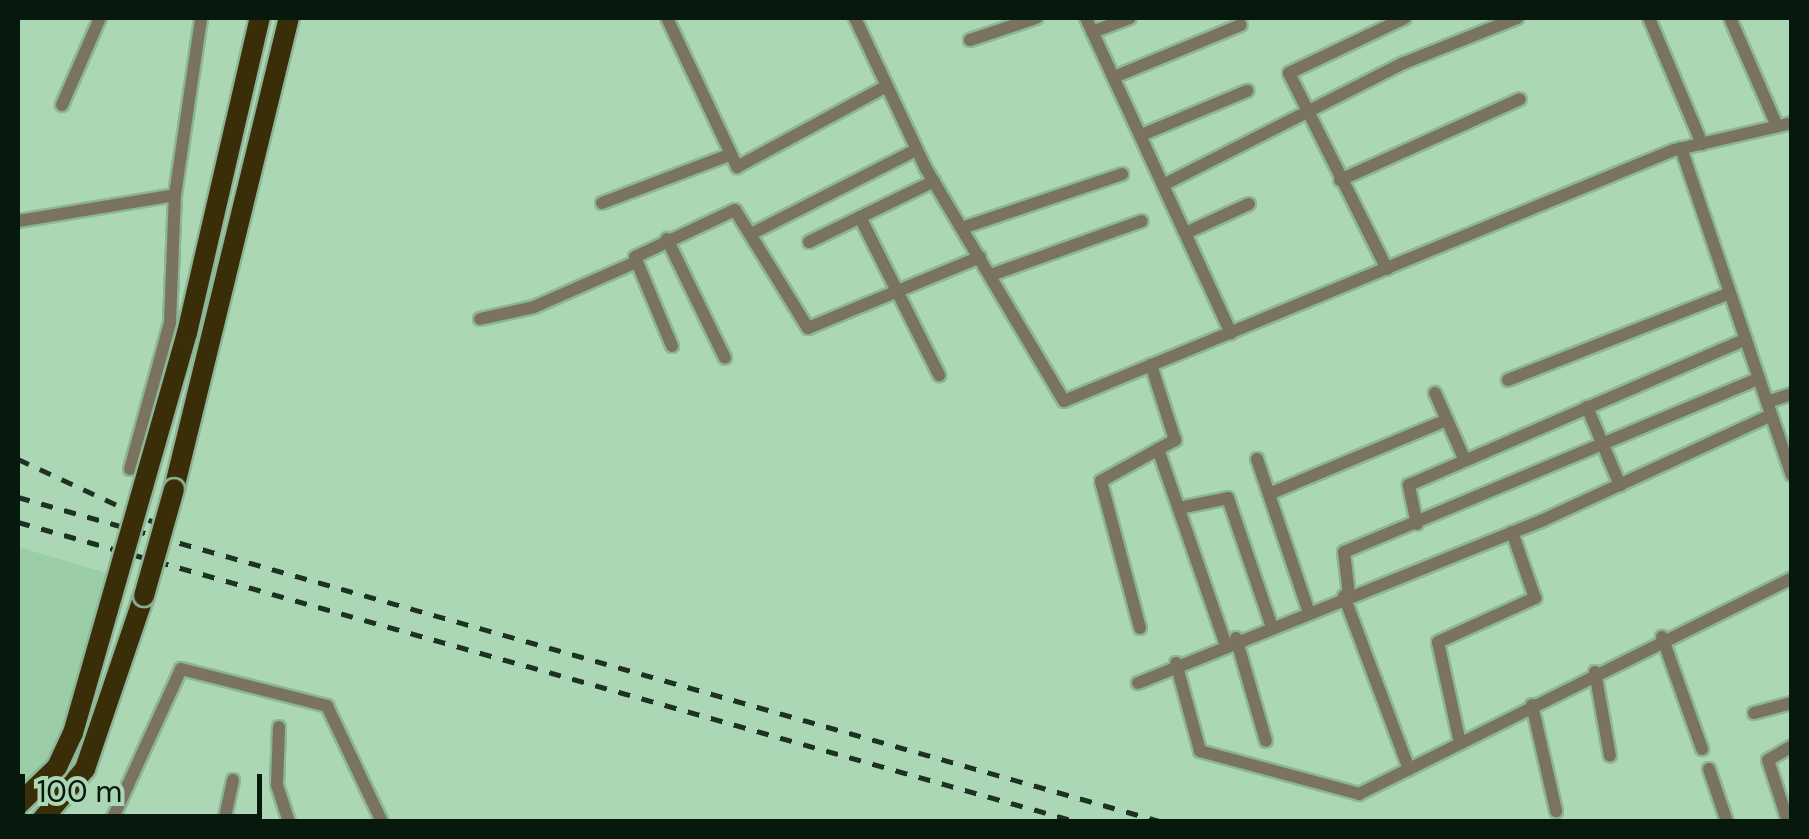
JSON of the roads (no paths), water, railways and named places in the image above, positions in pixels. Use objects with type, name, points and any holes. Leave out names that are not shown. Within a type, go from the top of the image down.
[{"type":"main road","points":[[18,805],[57,767],[73,733],[187,333],[260,18]]},
{"type":"main road","points":[[40,822],[85,770],[117,686],[239,244],[289,18]]},
{"type":"street","points":[[62,105],[100,18]]},
{"type":"street","points":[[130,469],[170,322],[175,195],[202,18]]},
{"type":"street","points":[[669,18],[729,155],[742,167],[884,88]]},
{"type":"street","points":[[855,18],[884,88],[916,150],[1064,401],[1681,148],[1788,126],[1730,18]]},
{"type":"street","points":[[970,40],[1036,18]]},
{"type":"street","points":[[1086,18],[1167,183],[1232,333]]},
{"type":"street","points":[[1092,32],[1130,18]]},
{"type":"street","points":[[1167,183],[1306,112],[1516,18]]},
{"type":"street","points":[[1649,18],[1702,144]]},
{"type":"street","points":[[1387,269],[1306,112],[1292,69],[1399,19]]},
{"type":"street","points":[[1114,77],[1241,25]]},
{"type":"street","points":[[1144,134],[1247,91]]},
{"type":"street","points":[[1340,180],[1520,99]]},
{"type":"street","points":[[1681,148],[1792,475]]},
{"type":"street","points":[[753,233],[916,150]]},
{"type":"street","points":[[602,204],[729,155]]},
{"type":"street","points":[[962,228],[1122,174]]},
{"type":"street","points":[[809,242],[934,181]]},
{"type":"street","points":[[18,221],[175,195]]},
{"type":"street","points":[[1188,232],[1249,204]]},
{"type":"street","points":[[480,319],[534,308],[636,262],[668,240],[735,210],[753,233],[808,328],[980,257]]},
{"type":"street","points":[[860,217],[939,374]]},
{"type":"street","points":[[991,275],[1142,221]]},
{"type":"street","points":[[668,240],[726,358]]},
{"type":"street","points":[[636,262],[672,346]]},
{"type":"street","points":[[1508,380],[1730,293]]},
{"type":"street","points":[[1416,524],[1406,487],[1462,456],[1746,339]]},
{"type":"street","points":[[1140,628],[1101,481],[1158,449],[1176,434],[1151,365]]},
{"type":"street","points":[[1409,770],[1346,596],[1344,552],[1604,449],[1758,378]]},
{"type":"street","points":[[1435,393],[1462,456]]},
{"type":"street","points":[[1138,683],[1231,640],[1512,532],[1620,485],[1792,394]]},
{"type":"street","points":[[1587,407],[1620,485]]},
{"type":"street","points":[[1269,494],[1447,420]]},
{"type":"street","points":[[1158,449],[1266,740]]},
{"type":"street","points":[[1257,459],[1308,610]]},
{"type":"street","points":[[1179,508],[1228,498],[1271,624]]},
{"type":"street","points":[[1460,743],[1438,642],[1535,598],[1512,532]]},
{"type":"street","points":[[1176,663],[1200,750],[1359,794],[1662,637],[1792,578]]},
{"type":"street","points":[[1662,637],[1702,749]]},
{"type":"street","points":[[111,822],[180,670],[327,706],[382,822]]},
{"type":"street","points":[[1595,672],[1610,756]]},
{"type":"street","points":[[1754,713],[1792,702]]},
{"type":"street","points":[[1532,705],[1556,811]]},
{"type":"street","points":[[279,727],[277,785],[290,822]]},
{"type":"street","points":[[1788,822],[1768,760],[1792,746]]},
{"type":"street","points":[[1709,769],[1728,822]]},
{"type":"street","points":[[224,822],[232,780]]},
{"type":"railway","points":[[18,459],[173,531]]},
{"type":"railway","points":[[18,497],[1163,822]]},
{"type":"railway","points":[[18,522],[1078,822]]}]
